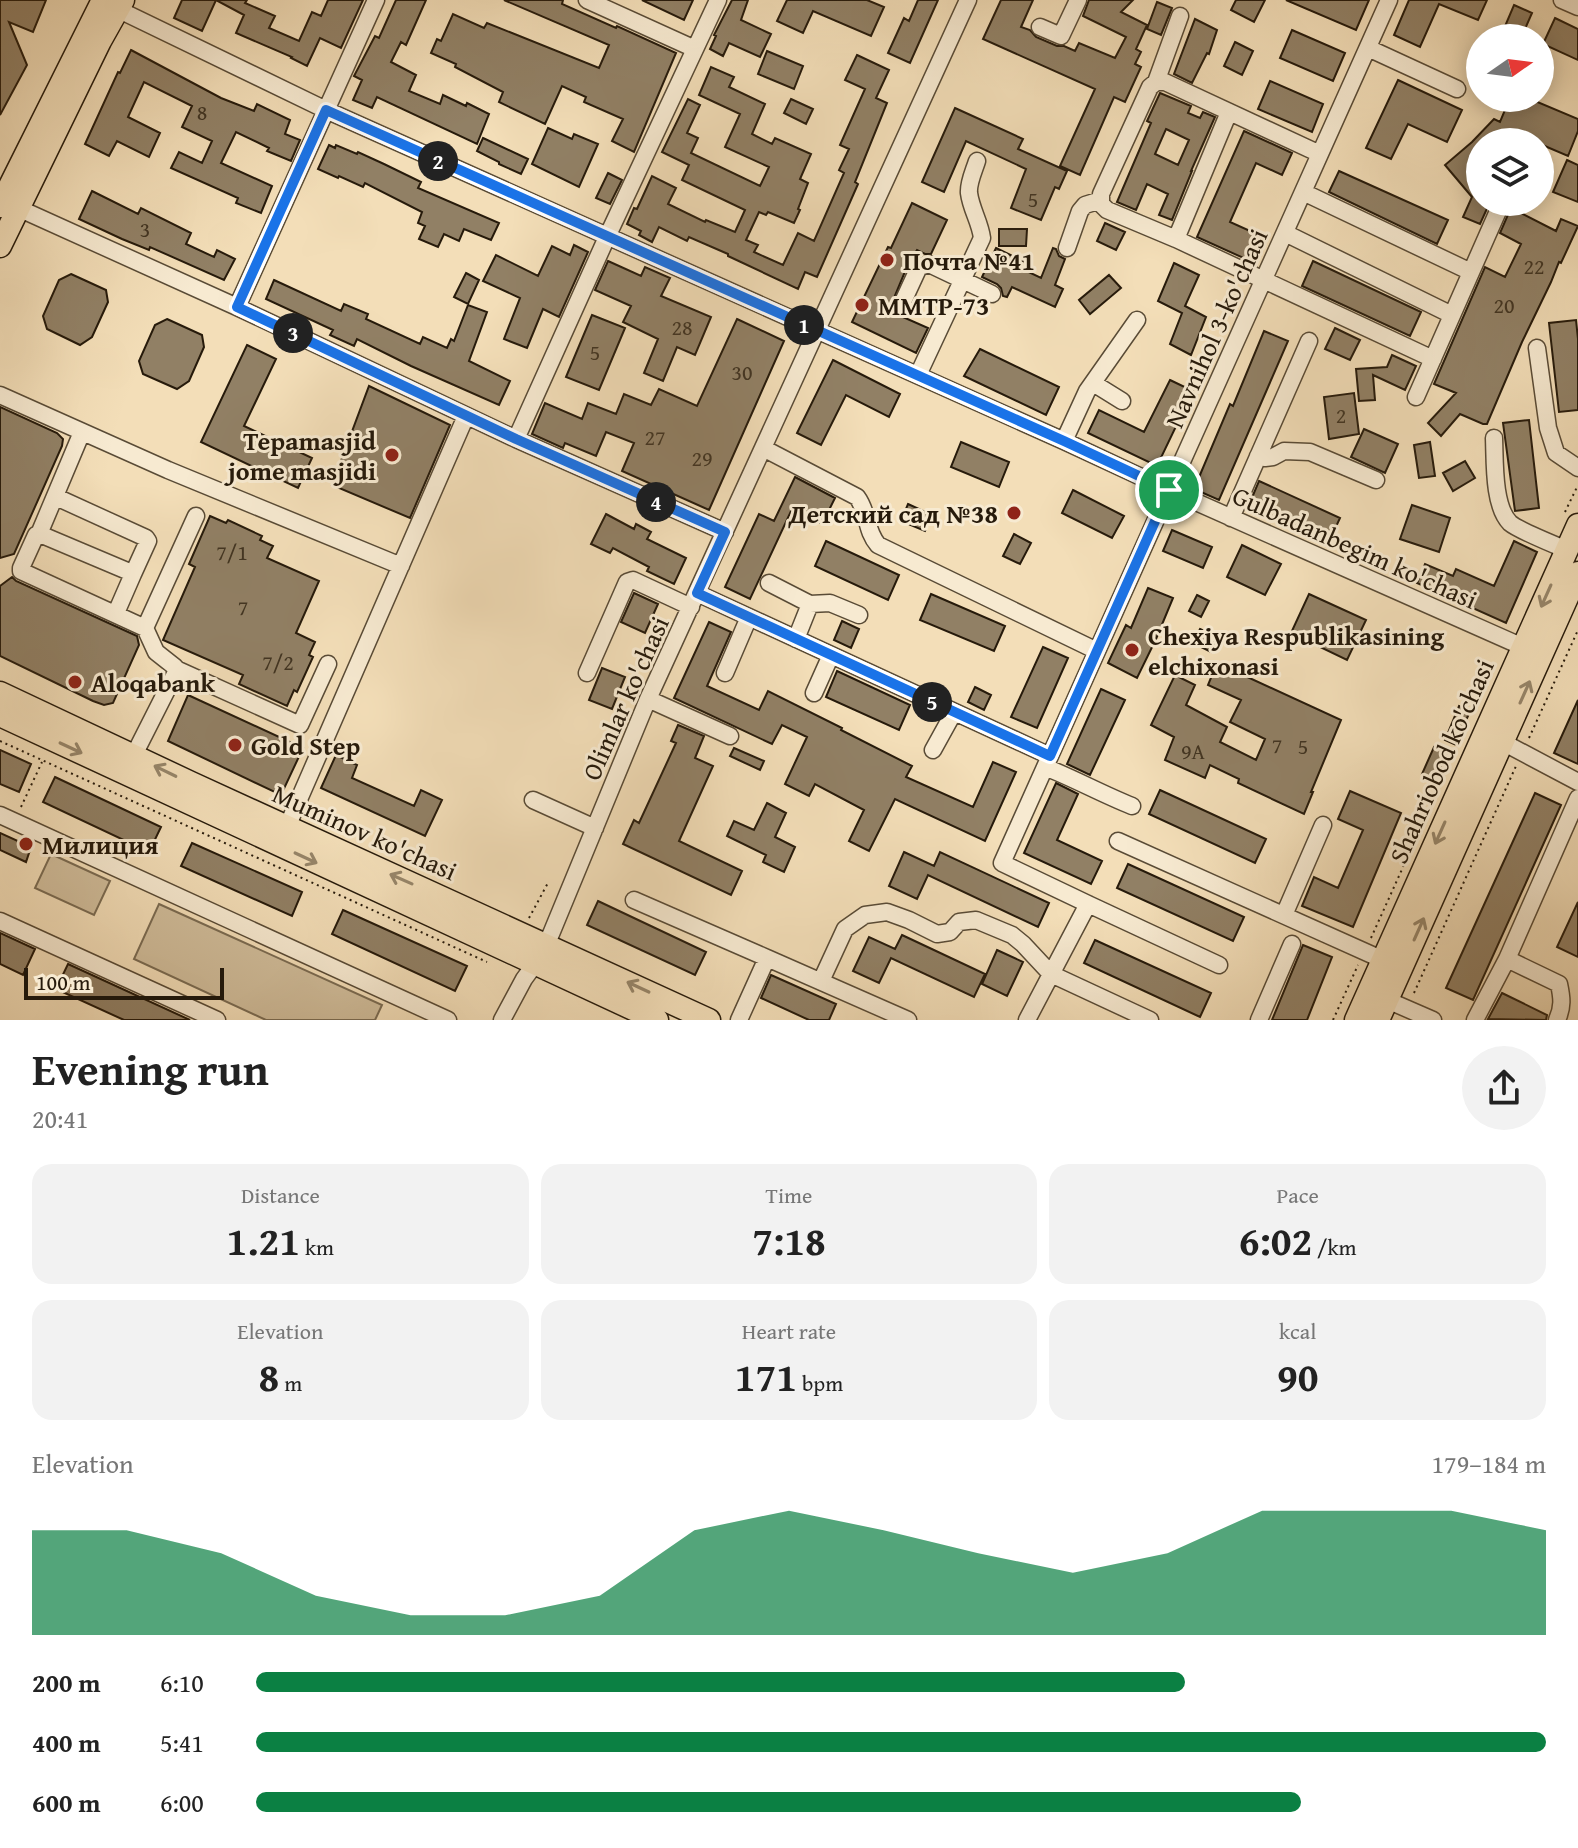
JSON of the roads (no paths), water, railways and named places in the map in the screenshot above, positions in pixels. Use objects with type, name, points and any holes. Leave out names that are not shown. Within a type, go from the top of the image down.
[{"type":"main road","points":[[0,246],[7,213],[6,180],[109,2]]},
{"type":"main road","points":[[7,213],[100,41],[109,2]]},
{"type":"main road","name":"Shahriobod ko'chasi","points":[[1356,1020],[1392,964],[1504,742],[1532,651],[1578,527]]},
{"type":"main road","name":"Shahriobod ko'chasi","points":[[1532,651],[1578,573]]},
{"type":"main road","name":"Muminov ko'chasi","points":[[0,693],[287,827],[540,954],[657,1020]]},
{"type":"main road","name":"Muminov ko'chasi","points":[[0,715],[540,954],[709,1020]]},
{"type":"main road","name":"Shahriobod ko'chasi","points":[[1391,1010],[1392,964]]},
{"type":"street","points":[[237,307],[376,0]]},
{"type":"street","points":[[587,0],[695,49]]},
{"type":"street","points":[[516,439],[718,0]]},
{"type":"street","name":"Olimlar ko'chasi","points":[[502,1020],[540,954],[648,699],[968,0]]},
{"type":"street","points":[[1040,27],[1061,36],[1078,0]]},
{"type":"street","name":"Navnihol 3-ko'chasi","points":[[1088,904],[1002,863],[1389,0]]},
{"type":"street","points":[[1562,0],[1578,7]]},
{"type":"street","name":"Gulbadanbegim ko'chasi","points":[[109,2],[326,110],[1532,651]]},
{"type":"street","points":[[1180,16],[1156,82],[1150,87],[1101,194],[1101,204],[1107,210],[1433,359]]},
{"type":"street","points":[[1368,48],[1457,89]]},
{"type":"street","points":[[1156,82],[1165,82],[1320,154]]},
{"type":"street","points":[[1176,239],[1229,112]]},
{"type":"street","points":[[918,375],[982,238],[969,193],[977,161]]},
{"type":"street","points":[[1303,192],[1471,272]]},
{"type":"street","points":[[1067,248],[1080,211],[1085,205],[1101,200]]},
{"type":"street","points":[[7,213],[237,307],[466,416],[725,532]]},
{"type":"street","points":[[1416,397],[1496,216]]},
{"type":"street","points":[[1285,233],[1452,315]]},
{"type":"street","points":[[901,306],[919,267],[929,264],[992,294]]},
{"type":"street","points":[[1064,441],[1087,391],[1137,320]]},
{"type":"street","points":[[1231,518],[1309,341]]},
{"type":"street","points":[[1537,348],[1548,428],[1556,453],[1578,468]]},
{"type":"street","points":[[1093,383],[1122,401]]},
{"type":"street","points":[[0,395],[168,470],[401,566]]},
{"type":"street","points":[[287,827],[466,416]]},
{"type":"street","points":[[82,432],[21,571],[145,628],[156,652],[176,669],[300,725],[328,664]]},
{"type":"street","points":[[1494,438],[1498,495],[1511,524],[1567,550]]},
{"type":"street","points":[[763,448],[857,497],[865,507],[871,536],[878,545],[1097,651]]},
{"type":"street","points":[[1258,456],[1273,457],[1284,451],[1310,452],[1376,480]]},
{"type":"street","points":[[56,497],[148,541],[116,613]]},
{"type":"street","points":[[145,628],[196,516]]},
{"type":"street","points":[[39,534],[133,574]]},
{"type":"street","points":[[587,673],[627,582],[633,580],[749,617],[954,712],[1048,762],[1098,793],[1132,806]]},
{"type":"street","points":[[769,583],[810,604],[830,603],[859,615]]},
{"type":"street","points":[[796,639],[810,604]]},
{"type":"street","points":[[725,673],[749,617]]},
{"type":"street","points":[[814,693],[831,655]]},
{"type":"street","points":[[134,755],[176,669]]},
{"type":"street","points":[[648,699],[730,736]]},
{"type":"street","points":[[933,750],[954,712]]},
{"type":"street","points":[[1504,742],[1578,782]]},
{"type":"street","points":[[1475,1020],[1507,959],[1578,798]]},
{"type":"street","points":[[533,800],[595,828]]},
{"type":"street","points":[[7,818],[448,1020]]},
{"type":"street","points":[[1284,915],[1323,825]]},
{"type":"street","points":[[1118,841],[1392,964]]},
{"type":"street","points":[[634,900],[908,1020]]},
{"type":"street","points":[[1027,1020],[1088,904],[1219,965]]},
{"type":"street","points":[[821,981],[845,929],[865,915],[887,912],[937,934],[950,932],[959,922],[976,920],[1012,935],[1051,974],[1150,1020]]},
{"type":"street","points":[[0,921],[217,1020]]},
{"type":"street","points":[[1259,1020],[1292,944]]},
{"type":"street","points":[[739,1020],[767,958]]},
{"type":"street","points":[[1507,959],[1559,984],[1562,1010],[1557,1020]]},
{"type":"street","points":[[1391,1010],[1433,1020]]},
{"type":"place","name":"Почта №41","points":[[887,260]]},
{"type":"place","name":"MMTP-73","points":[[862,305]]},
{"type":"place","name":"Tepamasjid jome masjidi","points":[[392,455]]},
{"type":"place","name":"Детский сад №38","points":[[1014,513]]},
{"type":"place","name":"Chexiya Respublikasining elchixonasi","points":[[1132,650]]},
{"type":"place","name":"Aloqabank","points":[[75,682]]},
{"type":"place","name":"Gold Step","points":[[235,745]]},
{"type":"place","name":"Милиция","points":[[26,844]]}]
